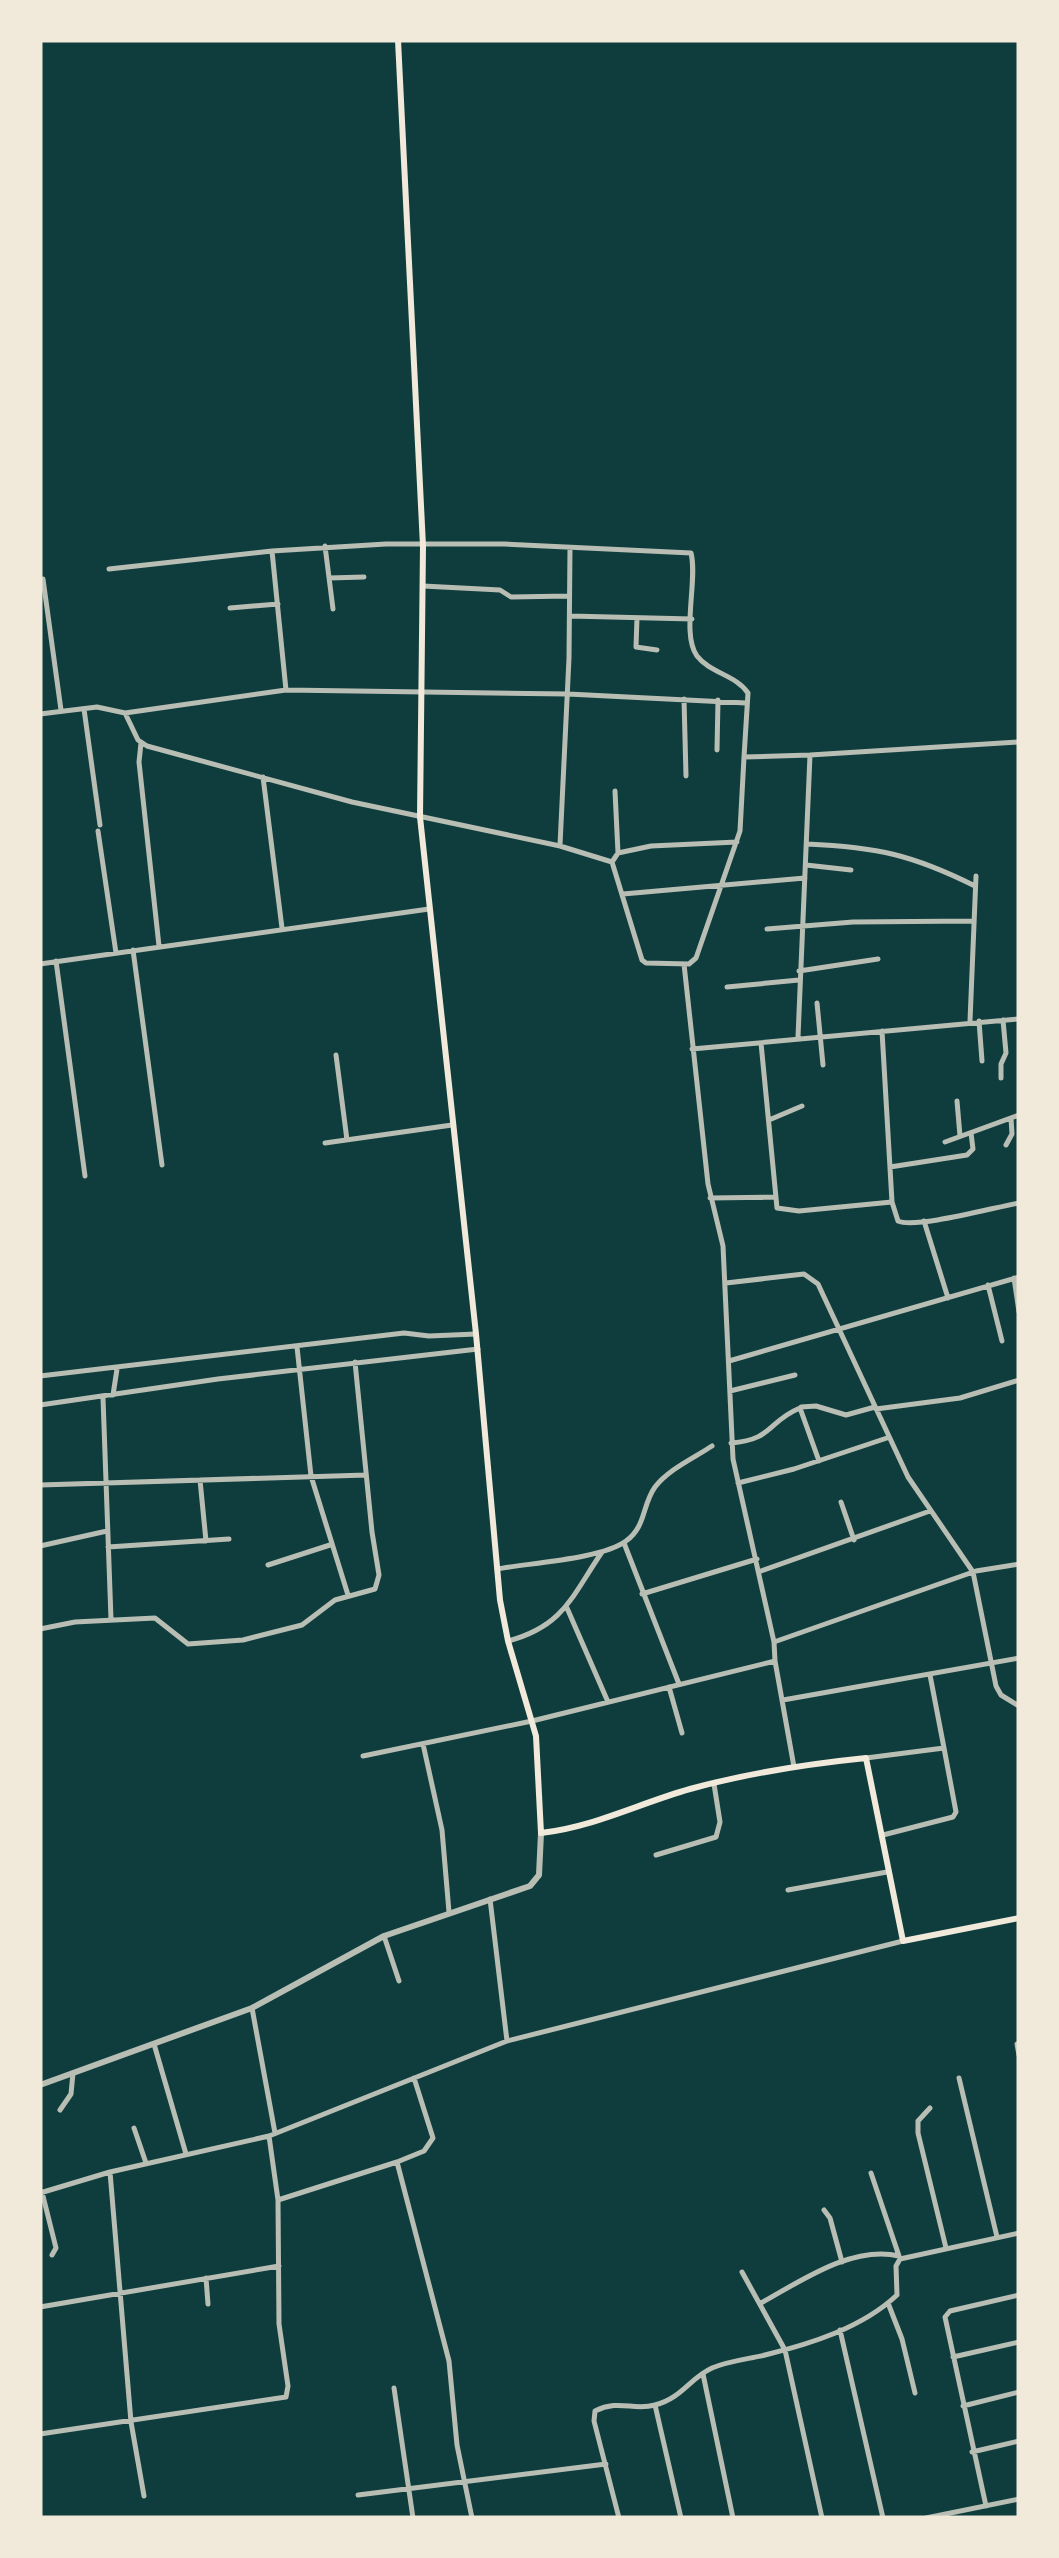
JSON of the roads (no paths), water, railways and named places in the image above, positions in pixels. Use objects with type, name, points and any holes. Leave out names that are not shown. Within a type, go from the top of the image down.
[{"type":"main road","points":[[398,40],[423,545],[420,818],[478,1349],[496,1569],[508,1641],[538,1747],[542,1833],[578,1826],[714,1784],[794,1767],[866,1758],[904,1941],[1019,1918]]},
{"type":"street","points":[[108,569],[326,546],[386,544],[504,544],[689,552],[693,560],[692,641],[696,655],[742,684],[748,693],[743,818],[696,958],[684,964],[643,962],[612,862]]},
{"type":"street","points":[[326,546],[333,609]]},
{"type":"street","points":[[560,846],[570,548]]},
{"type":"street","points":[[272,551],[286,690]]},
{"type":"street","points":[[329,578],[364,577]]},
{"type":"street","points":[[43,580],[61,710]]},
{"type":"street","points":[[421,586],[500,590],[510,597],[568,596]]},
{"type":"street","points":[[230,608],[278,604]]},
{"type":"street","points":[[570,616],[692,619]]},
{"type":"street","points":[[637,618],[636,648],[657,650]]},
{"type":"street","points":[[40,714],[108,707],[125,713],[286,690],[568,694],[746,703]]},
{"type":"street","points":[[684,698],[686,776]]},
{"type":"street","points":[[717,750],[718,700]]},
{"type":"street","points":[[84,708],[116,953]]},
{"type":"street","points":[[125,713],[142,743],[139,762],[159,946]]},
{"type":"street","points":[[744,757],[1019,742]]},
{"type":"street","points":[[142,743],[420,818],[560,846],[612,862]]},
{"type":"street","points":[[798,1037],[810,755]]},
{"type":"street","points":[[263,777],[282,929]]},
{"type":"street","points":[[612,862],[618,853],[615,791]]},
{"type":"street","points":[[618,853],[650,846],[737,842]]},
{"type":"street","points":[[807,844],[874,848],[926,862],[976,886]]},
{"type":"street","points":[[806,865],[852,870]]},
{"type":"street","points":[[970,1022],[976,876]]},
{"type":"street","points":[[622,894],[805,878]]},
{"type":"street","points":[[40,964],[429,909]]},
{"type":"street","points":[[767,929],[972,920]]},
{"type":"street","points":[[133,950],[162,1165]]},
{"type":"street","points":[[800,971],[878,959]]},
{"type":"street","points":[[56,962],[85,1176]]},
{"type":"street","points":[[684,964],[710,1198],[722,1236],[731,1443],[761,1571],[794,1767]]},
{"type":"street","points":[[727,987],[799,980]]},
{"type":"street","points":[[816,1003],[823,1065]]},
{"type":"street","points":[[692,1049],[1019,1018]]},
{"type":"street","points":[[1001,1078],[1006,1053],[1004,1020]]},
{"type":"street","points":[[979,1022],[982,1061]]},
{"type":"street","points":[[882,1032],[892,1202],[899,1222],[924,1222],[1019,1202]]},
{"type":"street","points":[[761,1043],[777,1208],[892,1202]]},
{"type":"street","points":[[336,1054],[347,1140]]},
{"type":"street","points":[[957,1102],[960,1136]]},
{"type":"street","points":[[768,1120],[802,1106]]},
{"type":"street","points":[[945,1142],[1015,1116]]},
{"type":"street","points":[[1006,1145],[1015,1116]]},
{"type":"street","points":[[325,1143],[452,1126]]},
{"type":"street","points":[[890,1168],[967,1155],[973,1150],[970,1133]]},
{"type":"street","points":[[710,1198],[774,1197]]},
{"type":"street","points":[[924,1222],[948,1298]]},
{"type":"street","points":[[726,1283],[777,1276],[810,1277],[841,1329],[879,1408],[887,1438],[930,1510],[976,1571],[991,1662],[1001,1694],[1019,1706]]},
{"type":"street","points":[[729,1361],[1016,1277],[1019,1312]]},
{"type":"street","points":[[988,1285],[1002,1341]]},
{"type":"street","points":[[40,1376],[404,1333],[476,1334]]},
{"type":"street","points":[[296,1347],[311,1476],[348,1595]]},
{"type":"street","points":[[40,1405],[478,1349]]},
{"type":"street","points":[[40,1628],[155,1618],[180,1639],[199,1646],[302,1626],[335,1600],[378,1586],[380,1575],[356,1362]]},
{"type":"street","points":[[112,1395],[116,1369]]},
{"type":"street","points":[[730,1391],[795,1375]]},
{"type":"street","points":[[731,1443],[764,1436],[800,1408],[816,1406],[846,1415],[960,1398],[1019,1380]]},
{"type":"street","points":[[103,1396],[112,1619]]},
{"type":"street","points":[[800,1408],[820,1462]]},
{"type":"street","points":[[738,1483],[820,1462],[887,1438]]},
{"type":"street","points":[[496,1569],[602,1552],[624,1544],[643,1523],[656,1486],[712,1446]]},
{"type":"street","points":[[40,1484],[366,1475]]},
{"type":"street","points":[[200,1480],[206,1541]]},
{"type":"street","points":[[841,1502],[854,1540]]},
{"type":"street","points":[[761,1571],[930,1510]]},
{"type":"street","points":[[40,1546],[107,1531]]},
{"type":"street","points":[[108,1548],[228,1539]]},
{"type":"street","points":[[268,1564],[330,1544]]},
{"type":"street","points":[[624,1544],[679,1684]]},
{"type":"street","points":[[508,1641],[542,1628],[567,1608],[602,1552]]},
{"type":"street","points":[[642,1594],[756,1559]]},
{"type":"street","points":[[774,1642],[976,1571],[1019,1564]]},
{"type":"street","points":[[567,1608],[608,1702]]},
{"type":"street","points":[[782,1700],[1019,1658]]},
{"type":"street","points":[[362,1756],[532,1722],[775,1661]]},
{"type":"street","points":[[880,1835],[953,1817],[956,1803],[930,1675]]},
{"type":"street","points":[[669,1687],[682,1733]]},
{"type":"street","points":[[423,1744],[442,1830],[449,1912]]},
{"type":"street","points":[[866,1758],[944,1748]]},
{"type":"street","points":[[656,1854],[716,1837],[720,1822],[714,1784]]},
{"type":"street","points":[[40,2085],[252,2008],[384,1936],[536,1882],[542,1833]]},
{"type":"street","points":[[788,1890],[887,1872]]},
{"type":"street","points":[[490,1898],[506,2041]]},
{"type":"street","points":[[384,1936],[399,1980]]},
{"type":"street","points":[[52,2255],[56,2248],[41,2192],[272,2134],[506,2041],[904,1941]]},
{"type":"street","points":[[40,2434],[286,2397],[288,2386],[279,2324],[278,2200],[252,2008]]},
{"type":"street","points":[[154,2044],[186,2154]]},
{"type":"street","points":[[1016,2044],[1019,2055]]},
{"type":"street","points":[[60,2110],[71,2094],[73,2073]]},
{"type":"street","points":[[278,2200],[424,2151],[433,2138],[414,2078]]},
{"type":"street","points":[[959,2078],[997,2237]]},
{"type":"street","points":[[930,2108],[918,2120],[918,2127],[946,2248]]},
{"type":"street","points":[[134,2128],[146,2163]]},
{"type":"street","points":[[397,2162],[450,2361],[457,2445],[472,2518]]},
{"type":"street","points":[[110,2172],[130,2422],[144,2496]]},
{"type":"street","points":[[620,2518],[594,2421],[595,2411],[616,2403],[655,2406],[679,2396],[713,2367],[785,2350],[840,2330],[897,2296],[896,2266],[900,2258],[871,2173]]},
{"type":"street","points":[[824,2210],[830,2218],[842,2262]]},
{"type":"street","points":[[762,2303],[842,2262],[878,2253],[900,2258],[1019,2233]]},
{"type":"street","points":[[40,2307],[279,2266]]},
{"type":"street","points":[[742,2272],[785,2350],[822,2518]]},
{"type":"street","points":[[206,2278],[208,2304]]},
{"type":"street","points":[[986,2506],[947,2314],[1019,2295]]},
{"type":"street","points":[[888,2304],[902,2339],[915,2393]]},
{"type":"street","points":[[840,2330],[884,2518]]},
{"type":"street","points":[[953,2357],[1019,2342]]},
{"type":"street","points":[[703,2374],[734,2518]]},
{"type":"street","points":[[394,2388],[413,2518]]},
{"type":"street","points":[[963,2406],[1019,2392]]},
{"type":"street","points":[[655,2406],[681,2518]]},
{"type":"street","points":[[972,2452],[1019,2441]]},
{"type":"street","points":[[358,2495],[606,2464]]},
{"type":"street","points":[[926,2518],[1019,2499]]}]
